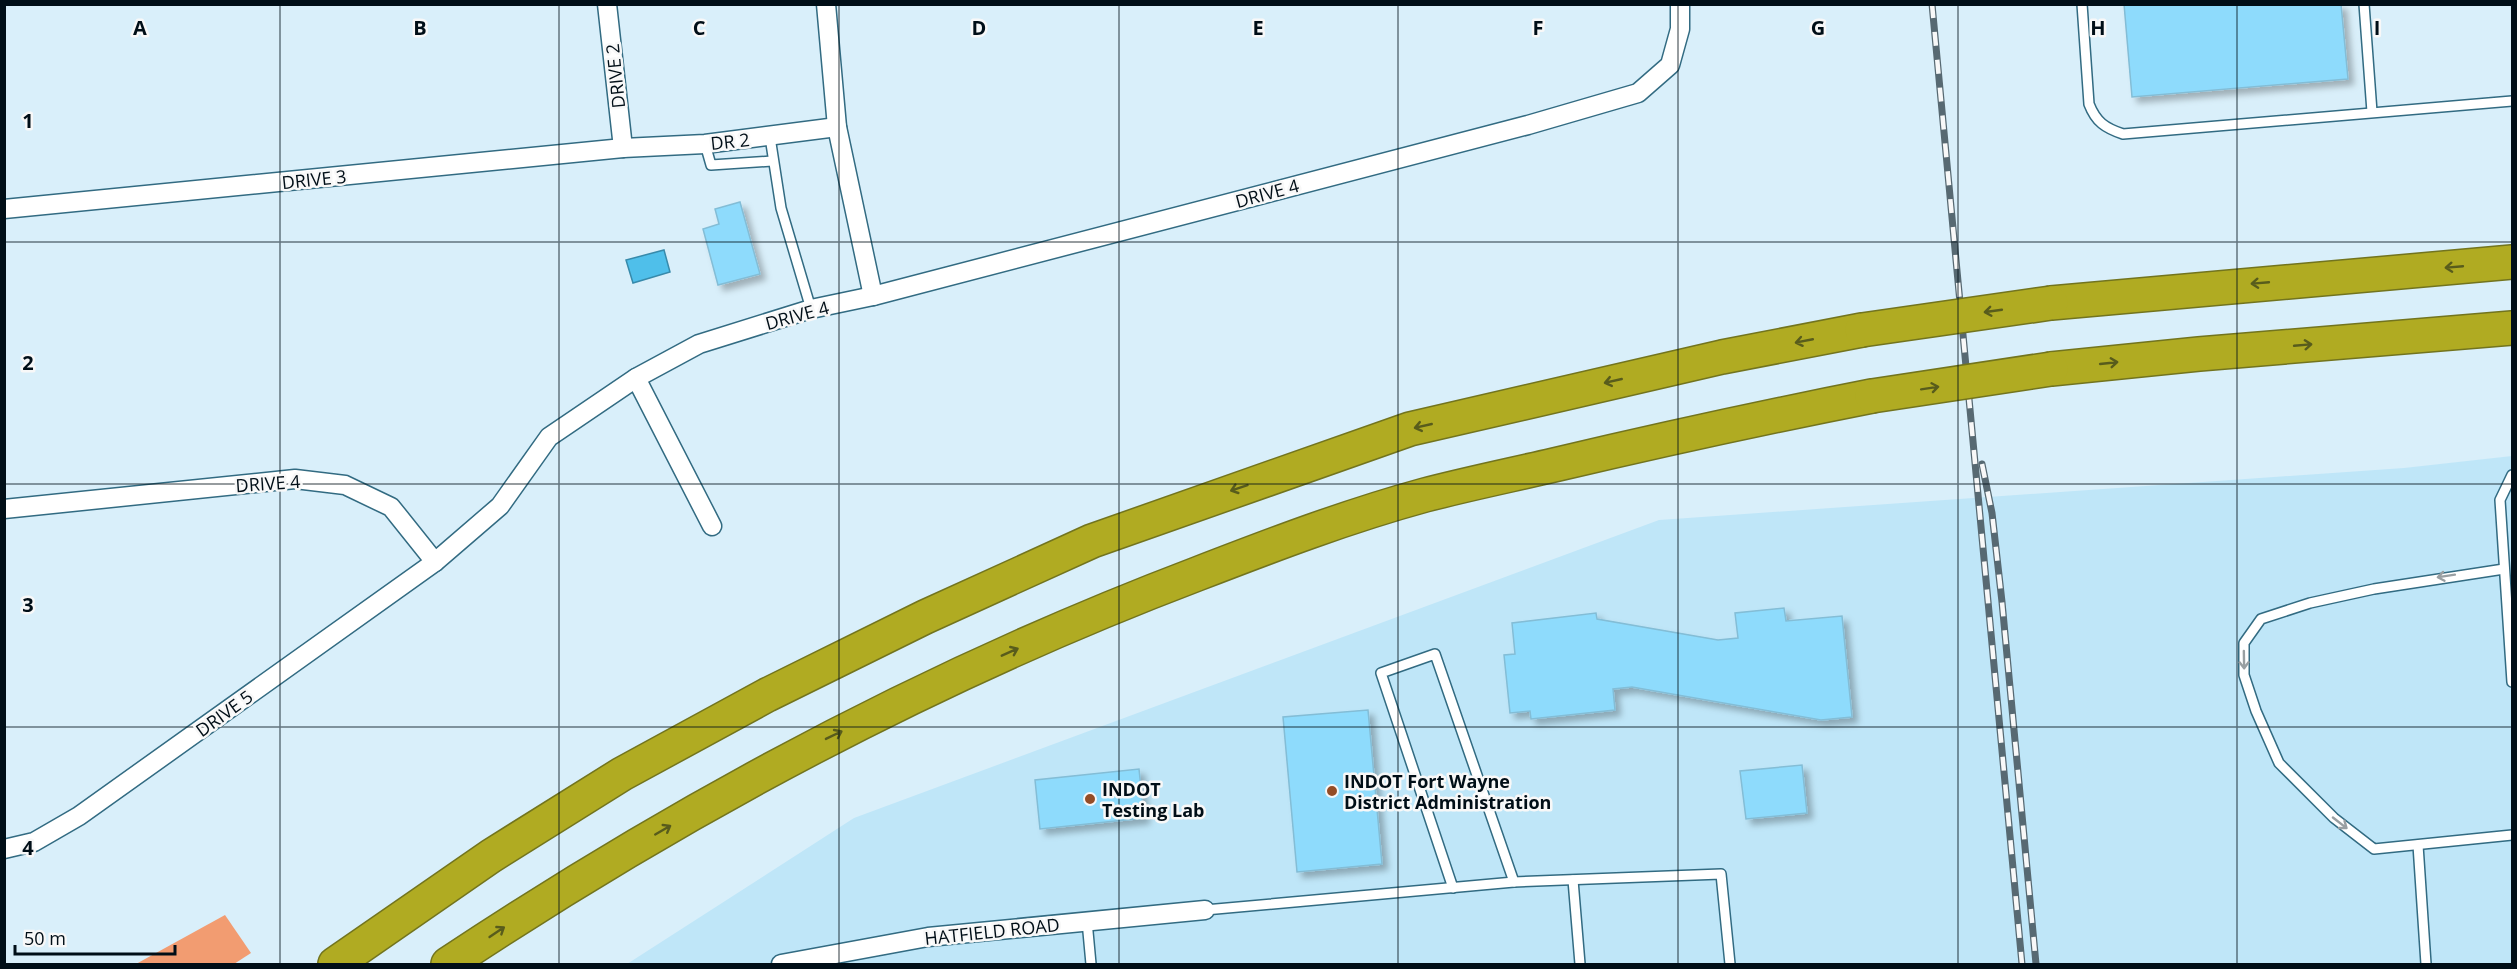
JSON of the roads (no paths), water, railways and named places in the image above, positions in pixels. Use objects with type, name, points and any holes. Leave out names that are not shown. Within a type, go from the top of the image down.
[{"type":"highway","points":[[335,964],[491,856],[622,774],[767,695],[925,617],[1092,541],[1410,429],[1722,357],[1862,330],[2050,303],[2512,262]]},
{"type":"highway","points":[[448,964],[636,846],[795,754],[955,676],[1115,605],[1258,551],[1424,496],[1722,425],[1872,396],[2051,369],[2512,328]]},
{"type":"street","name":"DRIVE 2","points":[[607,4],[623,148]]},
{"type":"street","points":[[826,4],[837,127],[873,296]]},
{"type":"street","name":"DRIVE 4","points":[[4,509],[295,479],[345,485],[391,507],[435,562],[500,506],[549,437],[636,378],[699,344],[811,309],[873,296],[1550,119],[1638,93],[1670,65],[1680,29],[1680,4]]},
{"type":"street","name":"DR 2","points":[[623,148],[705,144],[837,127]]},
{"type":"street","name":"DRIVE 3","points":[[4,209],[623,148]]},
{"type":"street","points":[[636,378],[712,526]]},
{"type":"street","name":"DRIVE 5","points":[[4,849],[34,842],[79,816],[435,562]]},
{"type":"street","name":"HATFIELD ROAD","points":[[781,964],[928,937],[1205,910]]},
{"type":"lane","points":[[2082,4],[2089,104],[2094,117],[2107,129],[2123,134],[2512,101]]},
{"type":"lane","points":[[2364,4],[2372,112]]},
{"type":"lane","points":[[770,137],[772,161],[787,231],[811,309]]},
{"type":"lane","points":[[705,144],[711,165],[772,161]]},
{"type":"lane","points":[[2512,475],[2500,500],[2512,682]]},
{"type":"lane","points":[[2504,569],[2374,589],[2310,603],[2261,619],[2244,643],[2244,675],[2256,711],[2279,763],[2334,818],[2374,849],[2512,835]]},
{"type":"lane","points":[[1453,888],[1381,673],[1435,654],[1514,882]]},
{"type":"lane","points":[[2418,844],[2426,964]]},
{"type":"lane","points":[[1205,910],[1514,882],[1721,874],[1730,964]]},
{"type":"lane","points":[[1573,880],[1580,964]]},
{"type":"lane","points":[[1087,921],[1091,964]]},
{"type":"water","points":[[664,250],[670,272],[633,283],[626,260]]},
{"type":"railway","points":[[1932,4],[2022,964]]},
{"type":"railway","points":[[1982,464],[1992,513],[2002,602],[2036,964]]},
{"type":"place","name":"INDOT Fort Wayne District Administration","points":[[1332,791]]},
{"type":"place","name":"INDOT Testing Lab","points":[[1090,799]]}]
